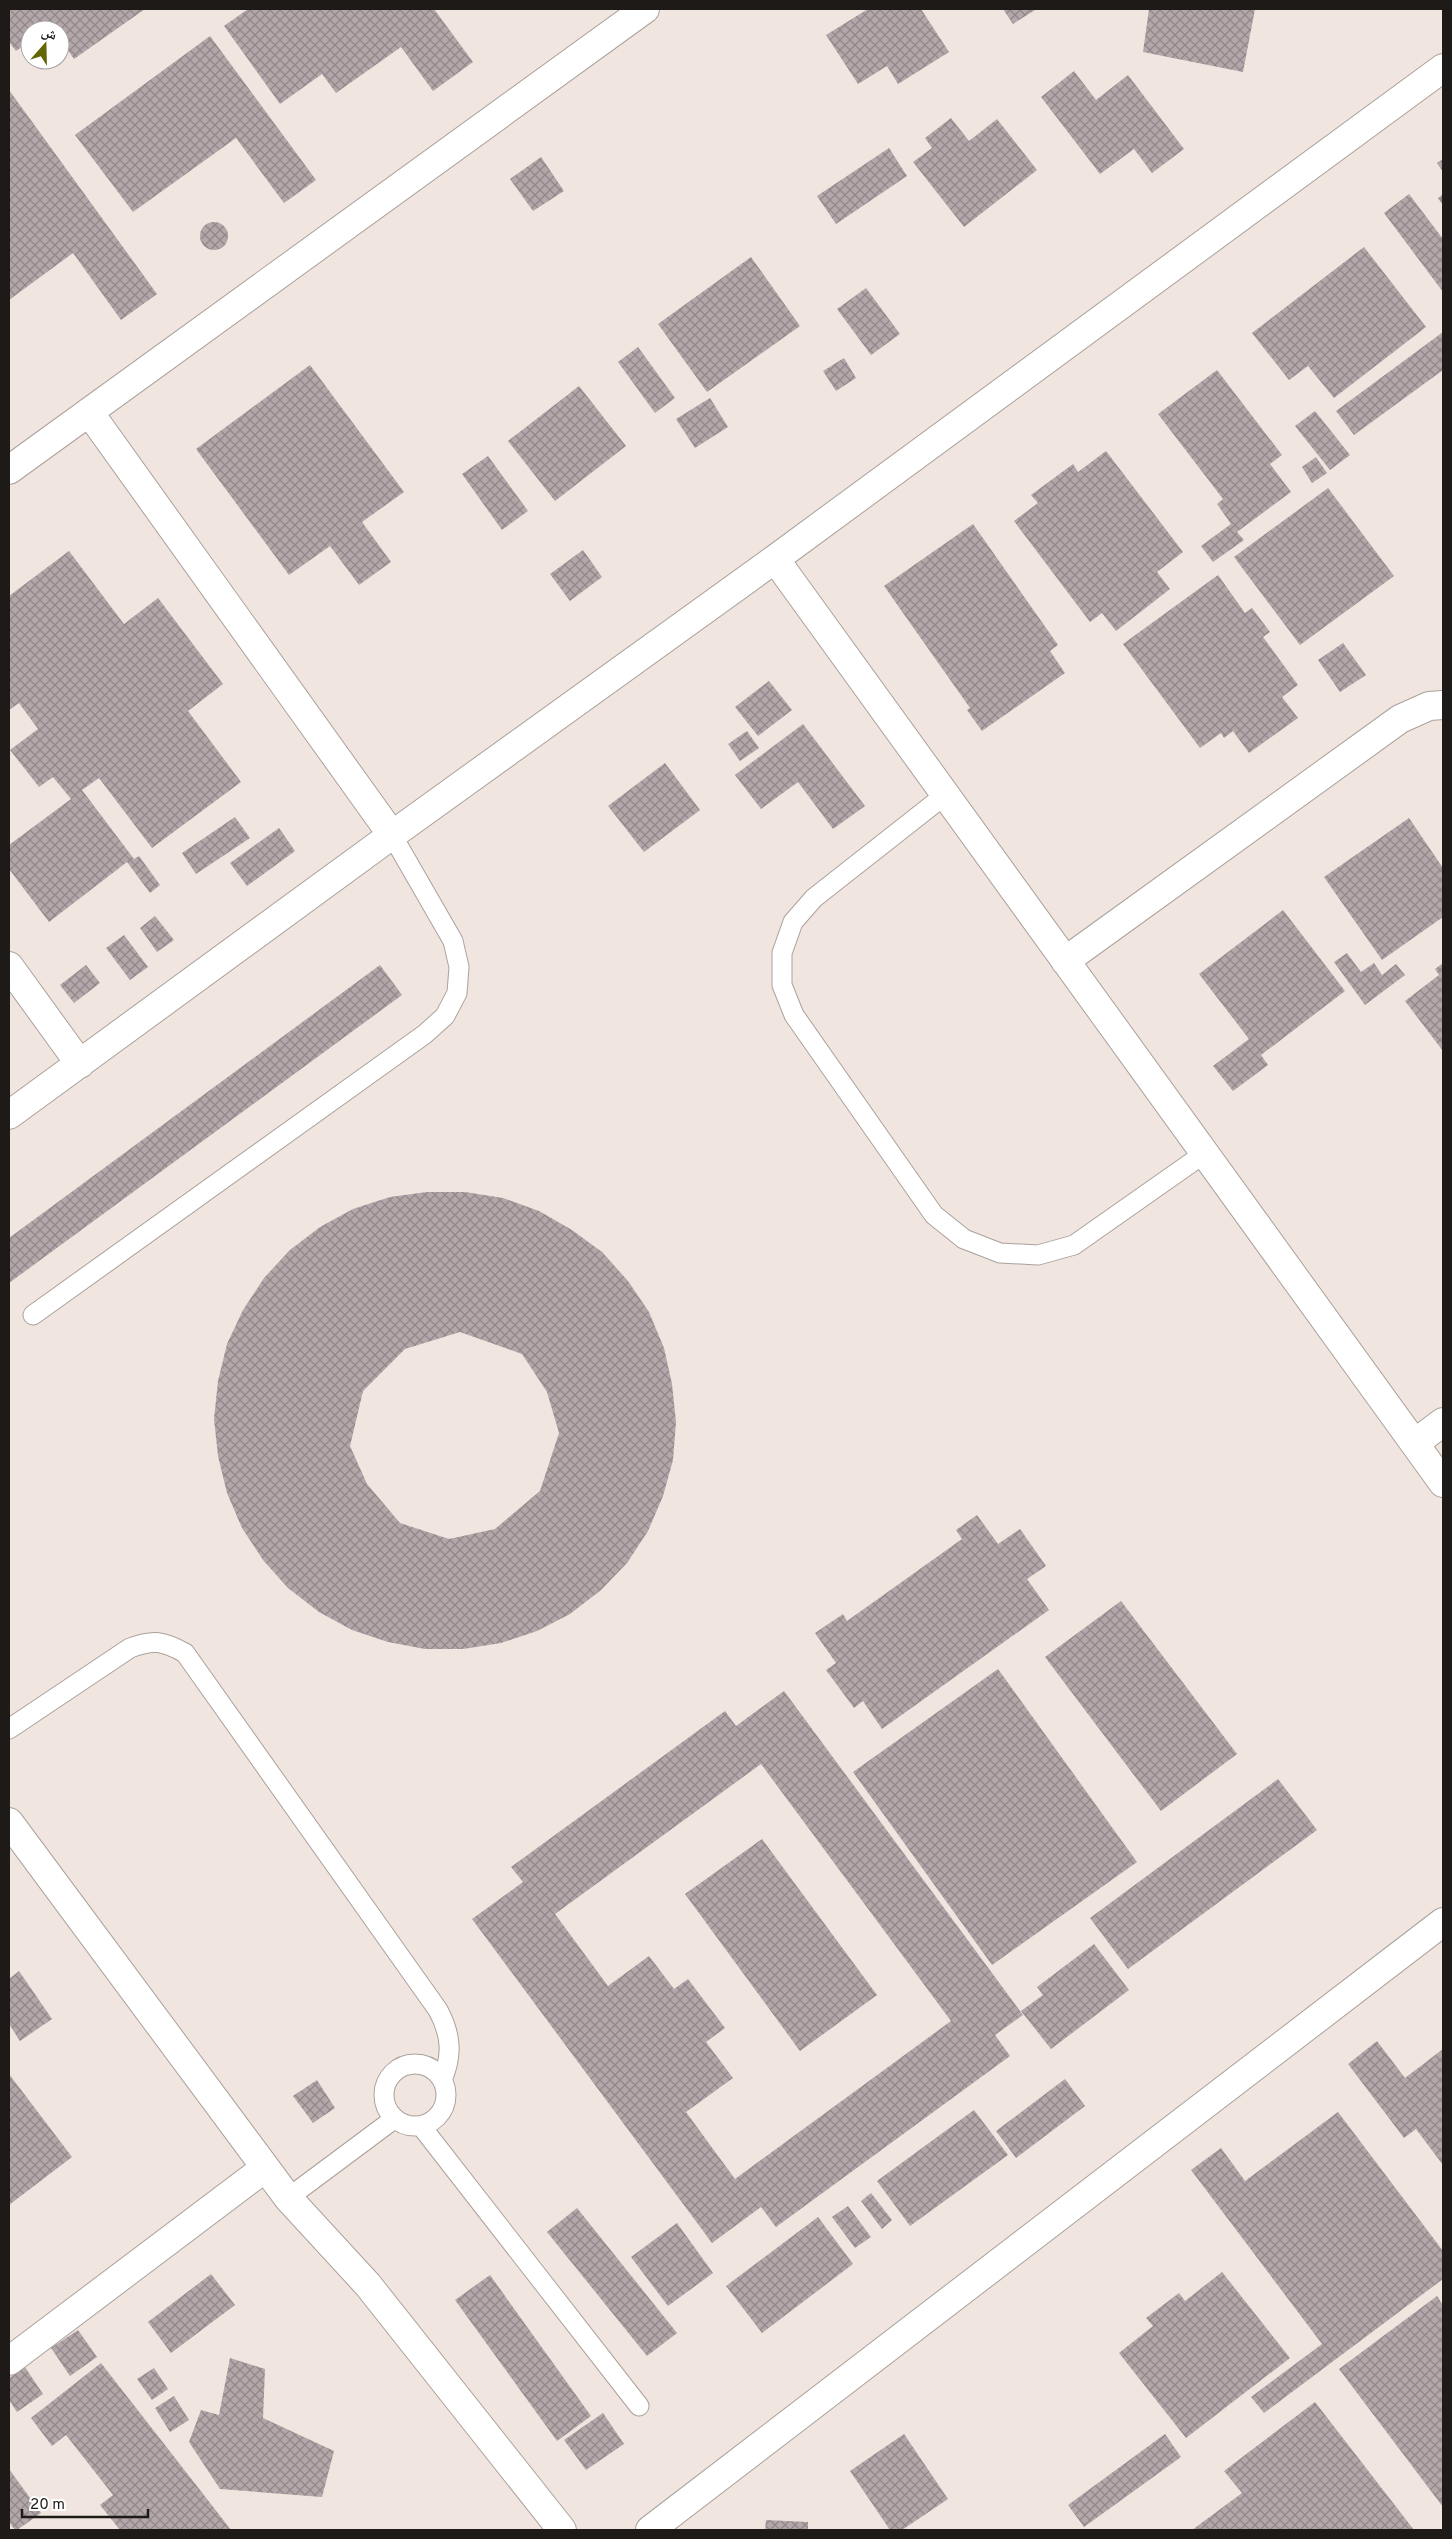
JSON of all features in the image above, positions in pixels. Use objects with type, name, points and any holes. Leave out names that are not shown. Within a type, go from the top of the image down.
[{"type":"street","points":[[9,470],[645,9]]},
{"type":"street","points":[[9,1115],[392,835],[775,559],[1443,68]]},
{"type":"street","points":[[89,412],[392,835]]},
{"type":"street","points":[[775,559],[1443,1483]]},
{"type":"street","points":[[1065,961],[1400,719],[1429,706],[1443,705]]},
{"type":"street","points":[[9,966],[80,1064]]},
{"type":"street","points":[[1414,1443],[1443,1422]]},
{"type":"street","points":[[9,1822],[288,2198],[368,2285],[562,2530]]},
{"type":"street","points":[[650,2530],[1443,1922]]},
{"type":"street","points":[[9,2361],[265,2168]]},
{"type":"lane","points":[[945,795],[814,898],[793,922],[782,953],[782,984],[794,1015],[934,1215],[964,1239],[1000,1253],[1038,1255],[1074,1245],[1205,1153]]},
{"type":"lane","points":[[33,1315],[417,1040],[445,1016],[457,993],[459,967],[453,941],[392,835]]},
{"type":"lane","points":[[9,1728],[130,1648],[148,1642],[168,1644],[185,1654],[438,2010],[449,2037],[448,2066],[442,2080]]},
{"type":"lane","points":[[408,2064],[421,2064],[433,2070],[442,2080],[446,2091],[445,2103],[440,2113],[432,2122],[421,2126],[407,2126],[394,2119],[385,2108],[383,2094],[386,2081],[395,2070],[408,2064]]},
{"type":"lane","points":[[288,2198],[394,2119]]},
{"type":"lane","points":[[421,2126],[640,2406]]},
{"type":"building","points":[[13,9],[145,9],[74,59],[70,53],[70,20],[20,20],[20,48],[16,51],[9,42],[9,11]]},
{"type":"building","points":[[248,9],[434,9],[473,62],[433,91],[401,47],[336,93],[322,74],[280,104],[224,26]]},
{"type":"building","points":[[868,9],[921,9],[949,52],[898,84],[887,66],[858,84],[826,35]]},
{"type":"building","points":[[1003,9],[1034,9],[1035,10],[1013,24]]},
{"type":"building","points":[[1149,9],[1255,9],[1243,72],[1143,52]]},
{"type":"building","points":[[210,36],[316,180],[284,203],[236,138],[133,212],[75,135]]},
{"type":"building","points":[[1074,71],[1096,100],[1128,75],[1184,149],[1152,173],[1134,149],[1100,174],[1041,97]]},
{"type":"building","points":[[9,90],[157,294],[121,320],[73,253],[9,300]]},
{"type":"building","points":[[951,118],[969,141],[997,119],[1037,170],[964,227],[913,162],[932,148],[925,138]]},
{"type":"building","points":[[889,148],[907,176],[836,224],[817,196]]},
{"type":"building","points":[[541,157],[564,191],[533,211],[510,179]]},
{"type":"building","points":[[1443,159],[1443,172],[1437,163]]},
{"type":"building","points":[[1409,194],[1443,239],[1443,292],[1384,213]]},
{"type":"building","points":[[1443,194],[1443,205],[1438,198]]},
{"type":"building","points":[[214,222],[224,226],[228,236],[224,246],[214,250],[204,246],[200,236],[204,226]]},
{"type":"building","points":[[1364,247],[1426,327],[1334,398],[1308,366],[1289,380],[1252,333]]},
{"type":"building","points":[[751,257],[800,326],[707,392],[658,324]]},
{"type":"building","points":[[866,288],[900,334],[871,355],[837,309]]},
{"type":"building","points":[[1443,332],[1443,370],[1354,435],[1336,411]]},
{"type":"building","points":[[638,347],[675,398],[655,413],[618,362]]},
{"type":"building","points":[[844,358],[856,378],[836,391],[823,371]]},
{"type":"building","points":[[310,365],[404,492],[362,522],[391,562],[359,585],[330,546],[289,575],[196,449]]},
{"type":"building","points":[[1217,370],[1282,455],[1270,464],[1291,492],[1237,532],[1244,540],[1213,562],[1201,546],[1231,524],[1217,504],[1223,499],[1158,414]]},
{"type":"building","points":[[579,386],[626,446],[555,501],[508,441]]},
{"type":"building","points":[[710,398],[728,427],[695,448],[676,419]]},
{"type":"building","points":[[1315,411],[1350,455],[1330,470],[1295,426]]},
{"type":"building","points":[[1106,451],[1183,552],[1157,572],[1170,589],[1116,631],[1102,613],[1090,622],[1014,521],[1038,503],[1031,495],[1073,464],[1078,472]]},
{"type":"building","points":[[488,456],[528,511],[502,530],[462,474]]},
{"type":"building","points":[[1316,457],[1327,473],[1312,483],[1302,467]]},
{"type":"building","points":[[1328,488],[1394,576],[1300,645],[1234,557]]},
{"type":"building","points":[[973,524],[1058,645],[1050,651],[1065,673],[982,731],[967,710],[970,708],[884,586]]},
{"type":"building","points":[[583,550],[602,577],[570,601],[550,574]]},
{"type":"building","points":[[69,551],[124,624],[158,598],[223,684],[188,711],[241,782],[152,848],[99,778],[82,790],[134,859],[139,856],[160,885],[150,893],[127,862],[49,922],[9,869],[9,845],[71,799],[53,777],[39,787],[10,750],[38,729],[19,703],[9,710],[9,596]]},
{"type":"building","points":[[1218,575],[1245,613],[1252,608],[1270,632],[1263,637],[1298,685],[1282,697],[1298,718],[1249,753],[1233,731],[1224,738],[1221,733],[1200,748],[1123,644]]},
{"type":"building","points":[[1343,643],[1366,675],[1340,692],[1318,660]]},
{"type":"building","points":[[769,681],[792,710],[758,736],[735,707]]},
{"type":"building","points":[[803,724],[865,806],[833,829],[798,782],[761,809],[735,775]]},
{"type":"building","points":[[747,731],[759,748],[740,761],[728,744]]},
{"type":"building","points":[[665,763],[700,810],[644,852],[608,806]]},
{"type":"building","points":[[235,817],[250,838],[196,874],[182,853]]},
{"type":"building","points":[[1409,818],[1443,868],[1443,917],[1382,960],[1324,877]]},
{"type":"building","points":[[279,828],[295,851],[247,886],[230,863]]},
{"type":"building","points":[[1283,910],[1345,991],[1261,1055],[1268,1065],[1233,1091],[1213,1066],[1249,1039],[1199,974]]},
{"type":"building","points":[[155,916],[174,940],[157,952],[140,928]]},
{"type":"building","points":[[124,935],[148,967],[130,980],[106,948]]},
{"type":"building","points":[[1347,953],[1361,972],[1374,963],[1382,975],[1396,964],[1405,975],[1365,1005],[1334,962]]},
{"type":"building","points":[[1443,963],[1443,1051],[1405,1001],[1439,975],[1435,969]]},
{"type":"building","points":[[86,965],[100,983],[74,1003],[60,985]]},
{"type":"building","points":[[380,965],[402,995],[9,1283],[9,1238]]},
{"type":"building","points":[[427,1192],[465,1192],[503,1198],[539,1211],[572,1230],[602,1252],[628,1281],[649,1312],[664,1348],[672,1384],[676,1422],[673,1460],[663,1496],[648,1531],[627,1563],[601,1590],[570,1614],[537,1631],[501,1643],[463,1649],[425,1649],[388,1642],[352,1630],[319,1612],[288,1588],[263,1560],[242,1528],[227,1493],[218,1456],[214,1419],[218,1381],[227,1344],[243,1310],[264,1278],[290,1250],[320,1227],[353,1209],[390,1197]],"holes":[[[460,1332],[522,1354],[547,1392],[559,1433],[540,1491],[495,1529],[449,1539],[400,1523],[367,1484],[350,1446],[363,1391],[405,1349]]]},
{"type":"building","points":[[977,1515],[998,1544],[1020,1529],[1046,1566],[1027,1579],[1049,1610],[882,1729],[863,1701],[854,1708],[826,1670],[836,1663],[815,1633],[843,1614],[847,1621],[962,1539],[956,1530]]},
{"type":"building","points":[[1121,1601],[1237,1754],[1161,1811],[1045,1657]]},
{"type":"building","points":[[998,1669],[1137,1862],[992,1965],[853,1772]]},
{"type":"building","points":[[784,1691],[1023,2015],[995,2035],[1010,2056],[776,2227],[761,2207],[712,2243],[472,1919],[523,1882],[511,1867],[725,1711],[736,1726]],"holes":[[[761,1764],[951,2021],[735,2179],[686,2112],[733,2078],[706,2042],[725,2028],[688,1979],[674,1989],[649,1956],[608,1986],[555,1914]]]},
{"type":"building","points":[[1278,1779],[1317,1830],[1128,1969],[1090,1918]]},
{"type":"building","points":[[762,1839],[877,1995],[800,2051],[685,1894]]},
{"type":"building","points":[[1094,1944],[1129,1990],[1051,2049],[1021,2011],[1043,1995],[1037,1987]]},
{"type":"building","points":[[19,1971],[52,2019],[20,2041],[9,2024],[9,1979]]},
{"type":"building","points":[[1377,2041],[1405,2078],[1443,2049],[1443,2165],[1416,2129],[1404,2138],[1348,2064]]},
{"type":"building","points":[[9,2074],[72,2157],[9,2205]]},
{"type":"building","points":[[1065,2079],[1085,2106],[1016,2158],[996,2131]]},
{"type":"building","points":[[317,2080],[335,2108],[313,2123],[293,2096]]},
{"type":"building","points":[[974,2110],[1008,2155],[910,2226],[877,2181]]},
{"type":"building","points":[[1338,2112],[1443,2251],[1443,2279],[1264,2413],[1251,2397],[1322,2344],[1191,2170],[1221,2148],[1245,2181]]},
{"type":"building","points":[[871,2193],[892,2220],[882,2229],[861,2201]]},
{"type":"building","points":[[848,2206],[871,2237],[855,2248],[832,2217]]},
{"type":"building","points":[[577,2208],[677,2333],[647,2356],[547,2232]]},
{"type":"building","points":[[818,2217],[853,2264],[762,2333],[726,2286]]},
{"type":"building","points":[[677,2223],[713,2273],[668,2306],[631,2257]]},
{"type":"building","points":[[1222,2272],[1290,2358],[1186,2438],[1119,2353],[1153,2326],[1146,2318],[1179,2293],[1185,2301]]},
{"type":"building","points":[[211,2274],[235,2305],[171,2353],[148,2322]]},
{"type":"building","points":[[490,2275],[591,2416],[557,2441],[455,2300]]},
{"type":"building","points":[[1437,2296],[1443,2305],[1443,2507],[1339,2369]]},
{"type":"building","points":[[78,2330],[97,2357],[70,2376],[51,2348]]},
{"type":"building","points":[[230,2358],[265,2369],[263,2418],[334,2451],[322,2497],[220,2489],[189,2442],[201,2410],[219,2415]]},
{"type":"building","points":[[101,2363],[231,2530],[120,2530],[100,2505],[113,2495],[66,2435],[52,2446],[31,2418]]},
{"type":"building","points":[[25,2367],[43,2394],[17,2412],[9,2400],[9,2378]]},
{"type":"building","points":[[154,2368],[168,2389],[152,2400],[137,2379]]},
{"type":"building","points":[[174,2396],[189,2420],[170,2432],[155,2408]]},
{"type":"building","points":[[1315,2402],[1414,2530],[1192,2530],[1242,2493],[1224,2471]]},
{"type":"building","points":[[603,2413],[624,2444],[586,2470],[564,2440]]},
{"type":"building","points":[[904,2434],[948,2499],[902,2530],[890,2530],[850,2471]]},
{"type":"building","points":[[1165,2434],[1181,2457],[1084,2527],[1068,2505]]},
{"type":"building","points":[[9,2469],[41,2513],[17,2530],[9,2522]]},
{"type":"building","points":[[766,2520],[808,2522],[808,2530],[765,2530]]}]
